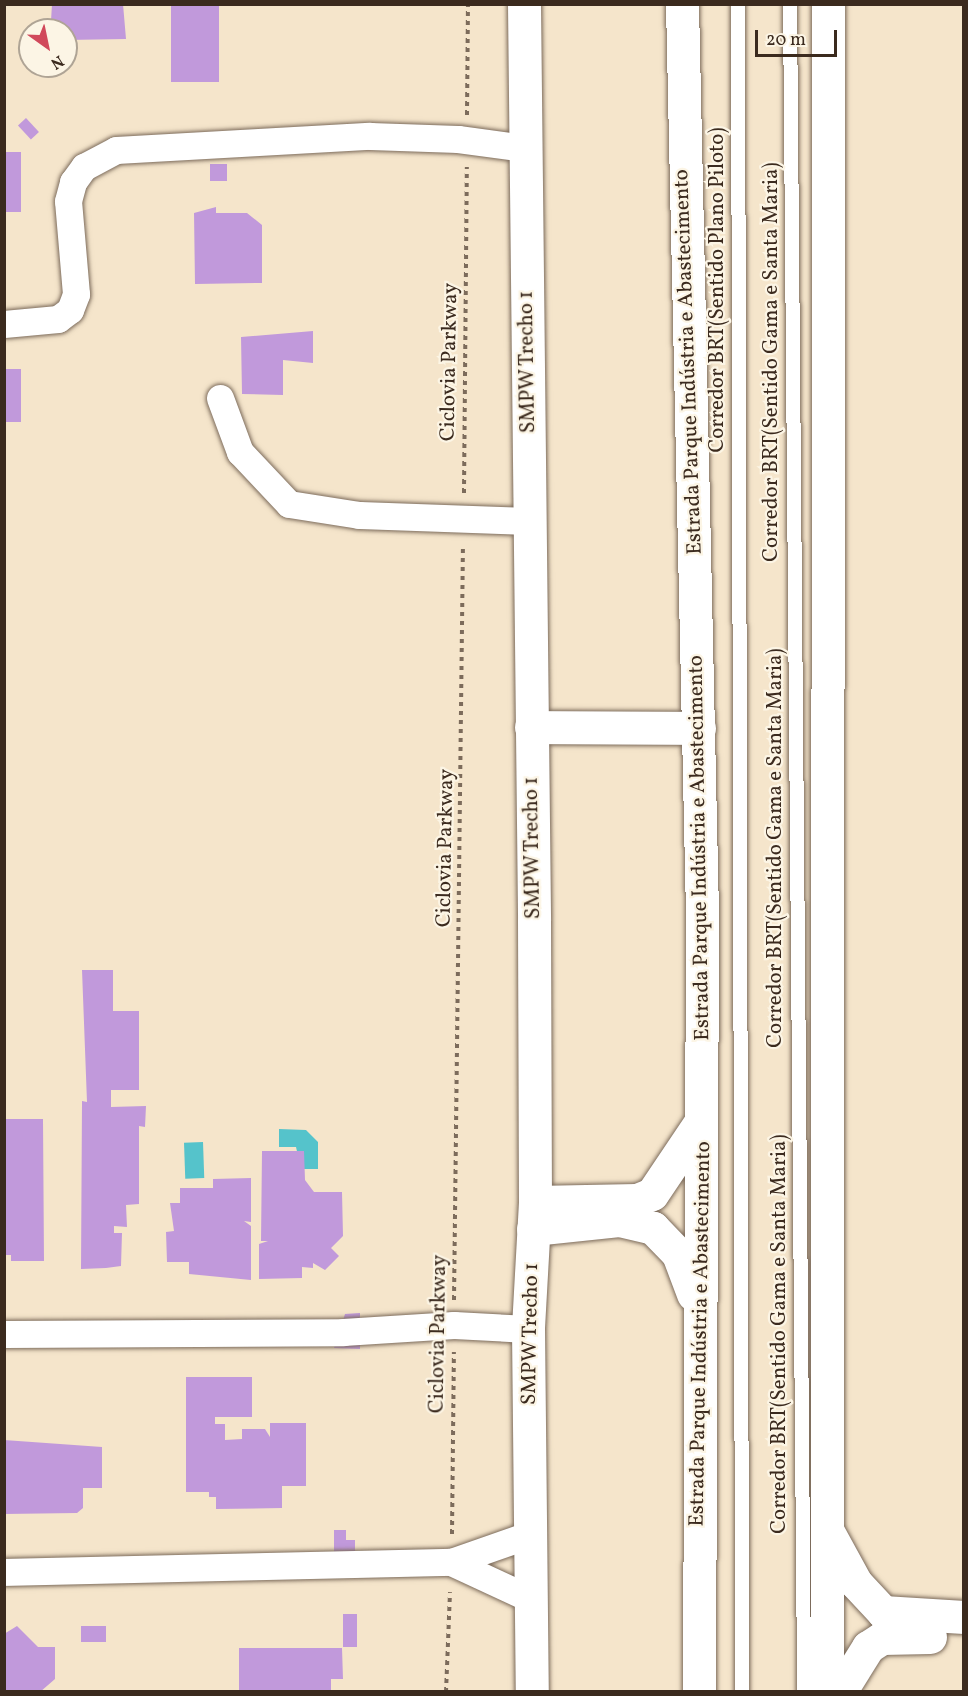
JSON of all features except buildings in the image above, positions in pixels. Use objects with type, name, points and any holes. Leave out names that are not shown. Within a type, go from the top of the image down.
[{"type":"main road","name":"SMPW Trecho 1","points":[[524,4],[534,1215],[528,1329],[533,1600],[532,1692]]},
{"type":"main road","name":"Estrada Parque Indústria e Abastecimento","points":[[682,4],[699,728],[703,1116],[698,1309],[699,1692]]},
{"type":"main road","points":[[826,1692],[824,1524],[828,4]]},
{"type":"main road","points":[[531,727],[699,728]]},
{"type":"main road","points":[[534,1215],[637,1200],[652,1194],[703,1116]]},
{"type":"main road","points":[[534,1215],[619,1220],[653,1228],[678,1254],[698,1309]]},
{"type":"main road","points":[[824,1524],[856,1584],[883,1611],[963,1617]]},
{"type":"main road","points":[[840,1692],[868,1647],[882,1638],[963,1641]]},
{"type":"street","points":[[4,324],[58,319],[70,310],[76,294],[68,201],[72,182],[100,156],[116,150],[370,136],[467,140],[525,148]]},
{"type":"street","points":[[220,399],[240,452],[289,504],[359,515],[529,520]]},
{"type":"street","points":[[4,1334],[344,1332],[454,1324],[528,1329]]},
{"type":"street","points":[[4,1572],[451,1562],[531,1534]]},
{"type":"street","points":[[451,1562],[533,1600]]},
{"type":"lane","name":"Corredor BRT(Sentido Plano Piloto)","points":[[738,4],[742,1692]]},
{"type":"lane","name":"Corredor BRT(Sentido Gama e Santa Maria)","points":[[790,4],[804,1692]]},
{"type":"path","name":"Ciclovia Parkway","points":[[446,1692],[451,1562],[468,4]]},
{"type":"water","points":[[279,1129],[306,1130],[318,1142],[318,1169],[301,1169],[296,1147],[279,1147]]},
{"type":"water","points":[[203,1142],[204,1178],[185,1179],[184,1143]]}]
